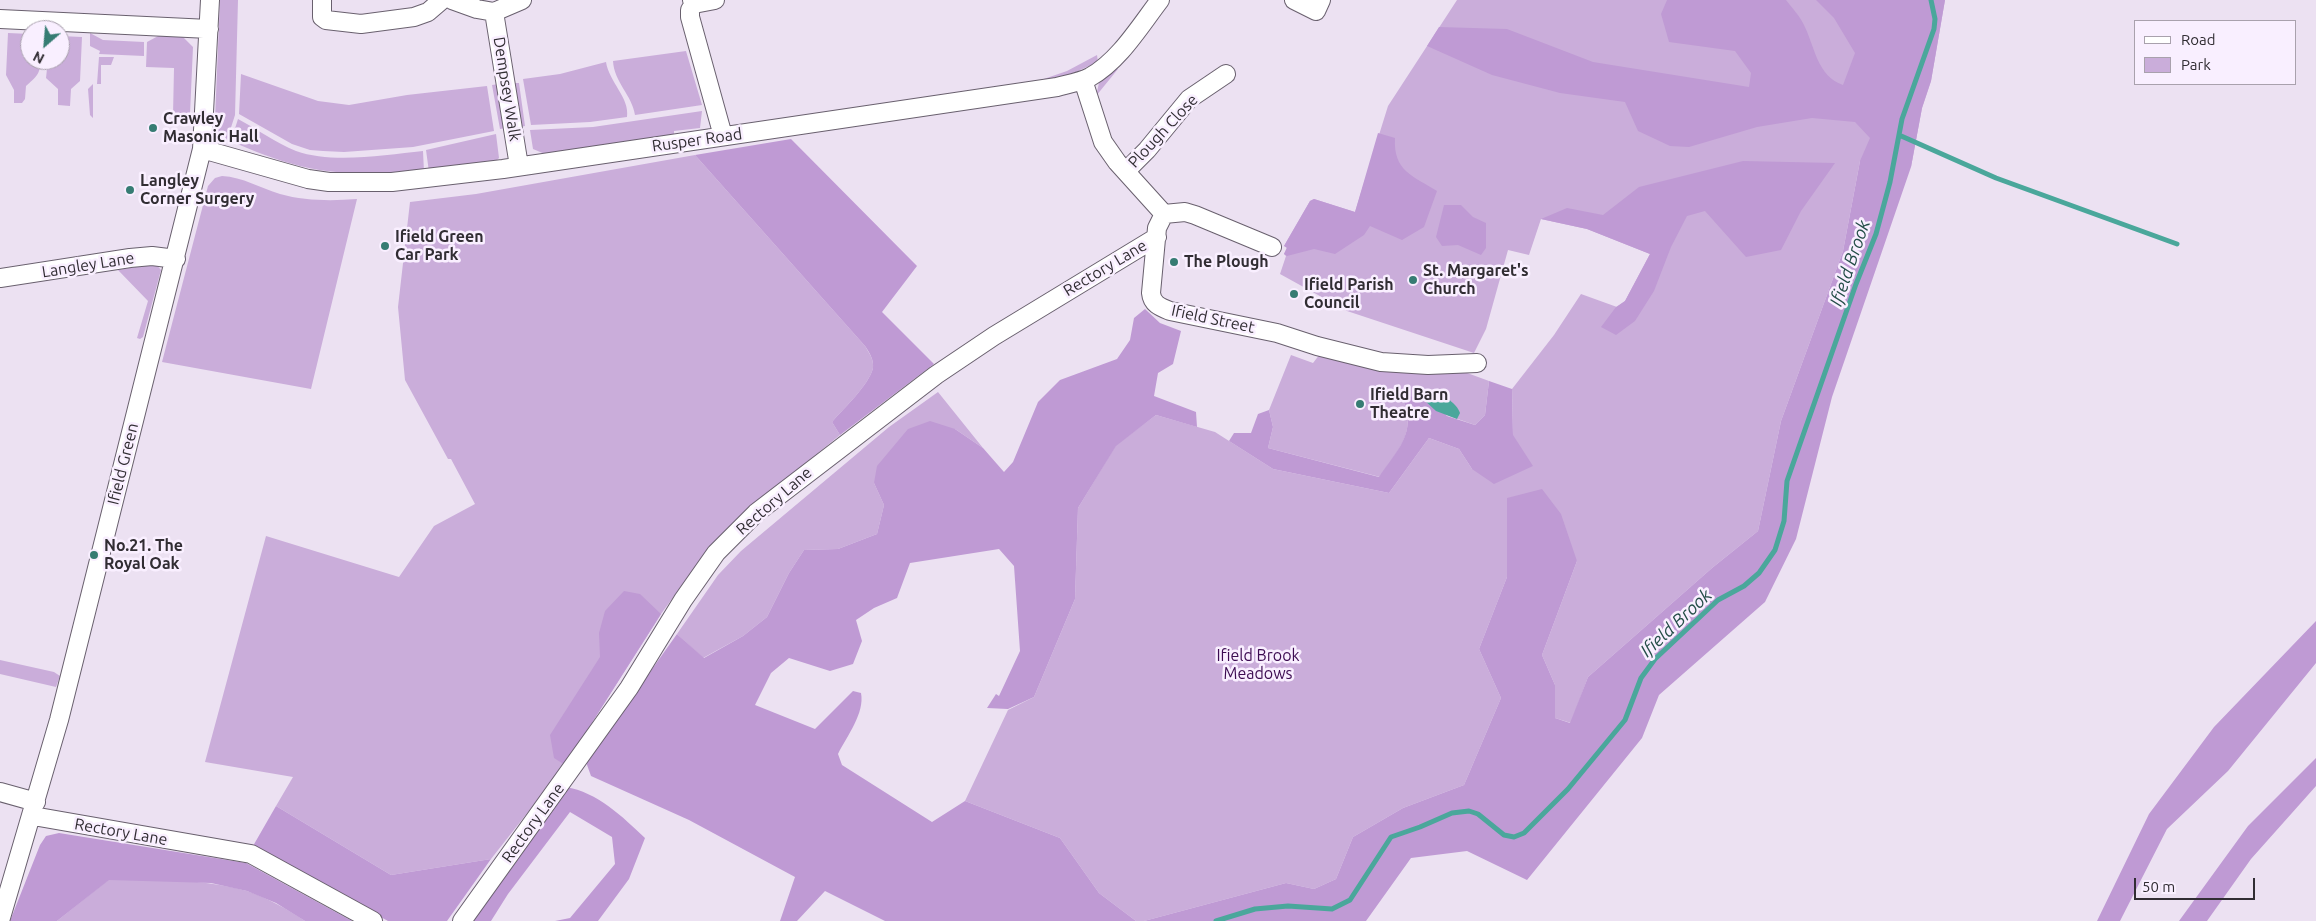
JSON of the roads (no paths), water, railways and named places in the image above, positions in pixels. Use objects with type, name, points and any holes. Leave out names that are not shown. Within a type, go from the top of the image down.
[{"type":"street","name":"Ifield Green","points":[[0,921],[62,712],[202,150],[210,0]]},
{"type":"street","points":[[322,0],[321,13],[326,20],[361,24],[421,15],[442,0]]},
{"type":"street","points":[[452,0],[477,9],[494,12],[522,0]]},
{"type":"street","points":[[715,0],[693,2],[690,17],[723,136]]},
{"type":"street","name":"Rusper Road","points":[[202,150],[308,179],[329,182],[392,182],[520,166],[1057,87],[1083,80],[1100,70],[1111,60],[1160,0]]},
{"type":"street","points":[[1294,0],[1316,11],[1321,0]]},
{"type":"street","name":"Dempsey Walk","points":[[494,12],[520,166]]},
{"type":"street","points":[[0,19],[209,28]]},
{"type":"street","name":"Plough Close","points":[[1126,171],[1147,150],[1189,99],[1226,74]]},
{"type":"street","points":[[1083,80],[1103,142],[1164,214],[1185,212],[1195,215],[1272,248]]},
{"type":"street","name":"Ifield Street","points":[[1164,214],[1160,219],[1151,292],[1154,302],[1159,306],[1170,311],[1277,333],[1348,354],[1400,364],[1477,363]]},
{"type":"street","name":"Rectory Lane","points":[[462,921],[629,688],[683,600],[716,553],[756,513],[936,374],[994,336],[1157,237]]},
{"type":"street","name":"Langley Lane","points":[[0,278],[130,258],[152,256],[176,259]]},
{"type":"street","name":"Rectory Lane","points":[[0,792],[34,809],[250,854],[373,921]]},
{"type":"waterway","name":"Ifield Brook","points":[[1216,921],[1255,909],[1288,906],[1332,909],[1350,900],[1391,837],[1452,813],[1469,811],[1478,814],[1504,835],[1514,837],[1524,833],[1568,789],[1625,720],[1641,678],[1655,659],[1718,600],[1744,586],[1759,573],[1775,550],[1784,521],[1787,481],[1856,284],[1876,234],[1890,182],[1902,119],[1934,29],[1935,19],[1931,0]]},
{"type":"waterway","points":[[1899,135],[1996,178],[2177,244]]},
{"type":"place","name":"Crawley Masonic Hall","points":[[153,128]]},
{"type":"place","name":"Langley Corner Surgery","points":[[130,190]]},
{"type":"place","name":"Ifield Green Car Park","points":[[385,246]]},
{"type":"place","name":"The Plough","points":[[1174,262]]},
{"type":"place","name":"St. Margaret's Church","points":[[1413,280]]},
{"type":"place","name":"Ifield Parish Council","points":[[1294,294]]},
{"type":"place","name":"Ifield Barn Theatre","points":[[1360,404]]},
{"type":"place","name":"No.21. The Royal Oak","points":[[94,555]]},
{"type":"park label","name":"Ifield Brook Meadows","points":[[1258,665]]}]
